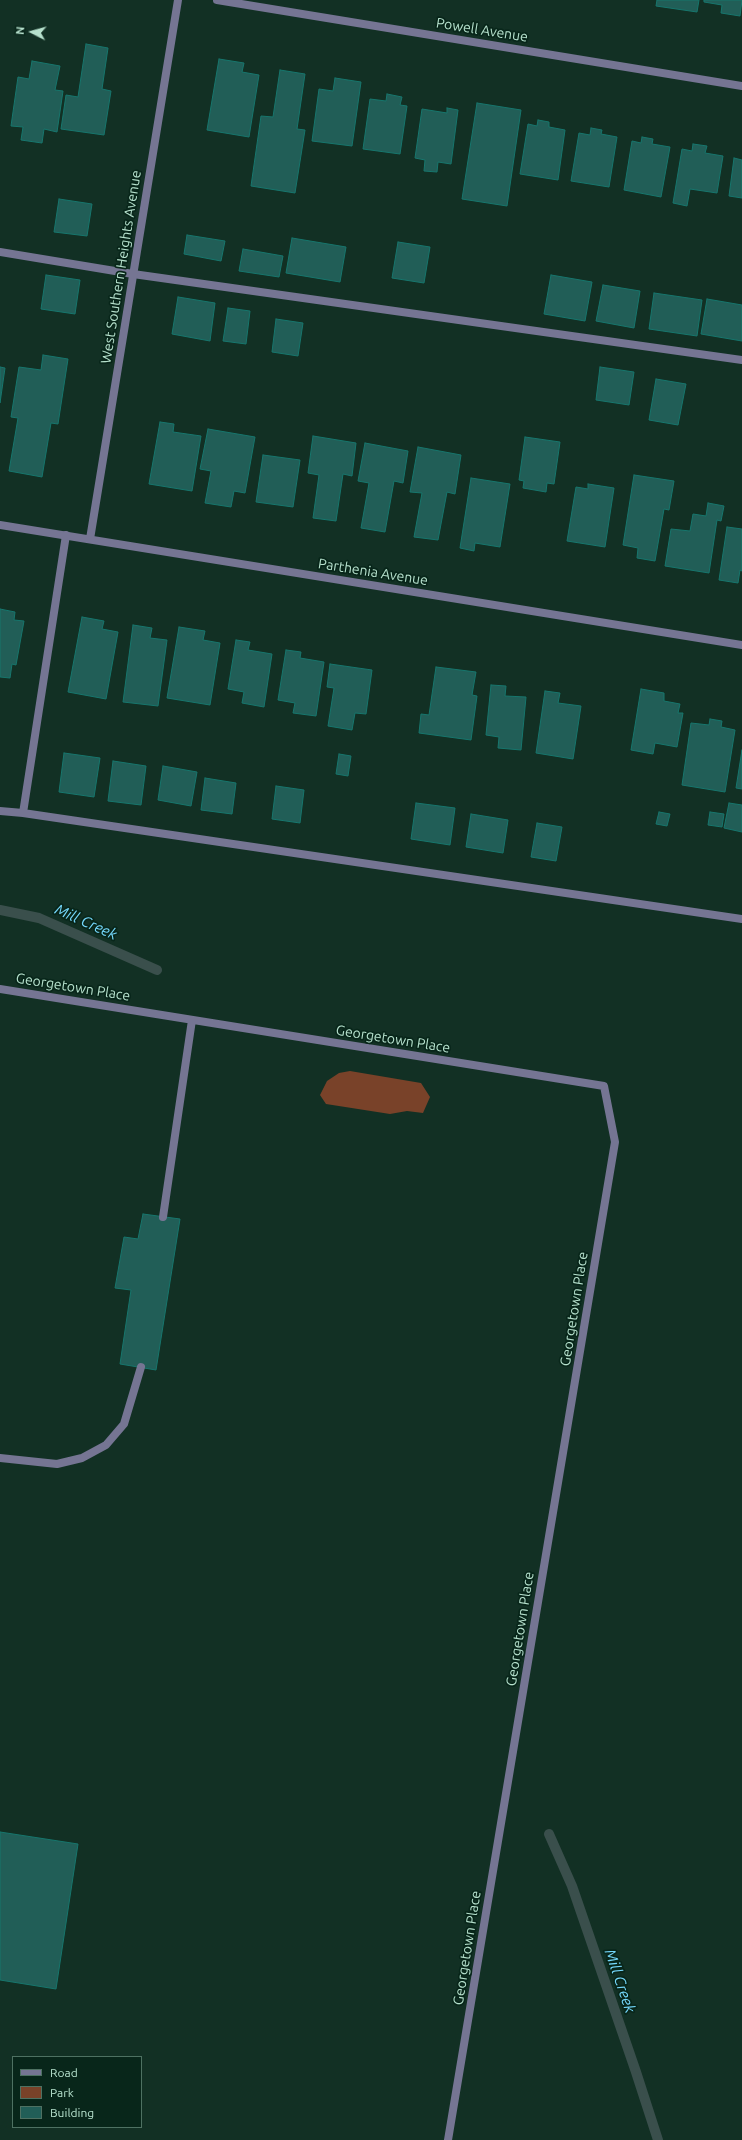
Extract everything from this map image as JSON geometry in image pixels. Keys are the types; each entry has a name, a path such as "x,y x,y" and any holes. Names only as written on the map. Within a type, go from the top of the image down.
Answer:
{"street":[{"name":"West Southern Heights Avenue","path":"90,539 178,0"},
{"name":"Powell Avenue","path":"217,0 742,86"},
{"path":"0,252 133,274 742,360"},
{"name":"Parthenia Avenue","path":"0,525 742,645"},
{"path":"23,814 66,535"},
{"path":"0,811 742,919"},
{"name":"Georgetown Place","path":"0,989 604,1086 614,1142 448,2140"},
{"path":"163,1217 192,1020"},
{"path":"0,1458 57,1464 82,1458 106,1445 124,1424 141,1367"}],"green space":[{"path":"350,1071 421,1083 430,1097 423,1113 407,1111 390,1114 326,1104 320,1095 327,1081 339,1073"}],"building":[{"path":"657,0 699,0 697,12 656,6"},
{"path":"704,0 742,0 740,16 721,13 722,5 704,2"},
{"path":"86,44 108,48 102,89 111,91 104,135 61,129 66,95 78,97"},
{"path":"219,59 244,63 242,72 259,75 249,137 207,130"},
{"path":"32,61 60,66 55,90 63,91 57,132 44,129 42,143 21,140 23,127 11,126 18,77 29,79"},
{"path":"280,70 305,74 297,129 305,130 295,193 251,186 261,116 273,117"},
{"path":"335,78 361,82 352,146 312,141 319,89 333,91"},
{"path":"387,94 402,97 400,105 407,106 400,154 363,149 370,99 386,101"},
{"path":"477,103 521,110 507,206 462,199"},
{"path":"447,108 458,110 451,164 438,162 437,172 424,171 425,160 415,158 422,109 447,113"},
{"path":"538,120 549,122 549,127 565,130 558,180 520,174 528,124 537,126"},
{"path":"591,128 602,130 601,134 617,137 609,187 571,181 579,133 590,135"},
{"path":"642,137 653,139 652,144 670,147 661,197 624,190 632,141 641,143"},
{"path":"693,144 707,146 705,153 723,156 717,193 690,189 687,206 673,203 682,149 692,151"},
{"path":"734,158 742,160 742,198 729,196"},
{"path":"59,199 92,204 87,236 54,232"},
{"path":"187,235 225,241 221,261 184,254"},
{"path":"292,238 346,247 340,282 286,273"},
{"path":"398,242 430,247 424,283 392,278"},
{"path":"243,249 283,256 279,277 239,271"},
{"path":"46,275 80,280 75,314 41,309"},
{"path":"551,275 592,282 585,321 544,314"},
{"path":"603,285 640,291 634,328 596,321"},
{"path":"654,293 702,300 697,336 649,329"},
{"path":"178,297 215,303 210,341 172,334"},
{"path":"707,299 742,305 742,341 701,334"},
{"path":"228,308 250,311 246,344 223,341"},
{"path":"276,319 303,323 298,356 272,352"},
{"path":"43,355 68,359 58,424 51,423 42,477 9,471 18,418 11,417 19,367 41,370"},
{"path":"0,367 5,368 0,403"},
{"path":"600,367 634,372 629,405 596,400"},
{"path":"656,379 686,384 678,425 649,420"},
{"path":"160,422 174,424 173,432 201,436 192,491 149,484"},
{"path":"208,429 255,437 245,493 234,491 231,507 205,503 211,471 200,469"},
{"path":"313,436 356,443 352,476 343,474 336,521 313,518 319,475 308,473"},
{"path":"525,437 560,442 554,484 547,483 546,492 523,488 524,481 519,480"},
{"path":"365,443 408,451 403,483 394,481 385,532 361,528 369,483 358,481"},
{"path":"418,447 461,455 455,494 447,492 438,540 414,537 422,493 410,492"},
{"path":"263,455 300,460 293,507 256,502"},
{"path":"634,475 674,481 669,510 664,509 655,561 637,558 638,548 623,545"},
{"path":"471,478 510,484 500,547 475,543 474,551 460,548"},
{"path":"588,484 614,488 605,547 567,541 576,487 588,489"},
{"path":"708,503 724,506 721,521 717,520 709,573 665,566 671,529 690,531 693,514 706,516"},
{"path":"727,527 742,529 742,571 740,570 738,583 719,580"},
{"path":"0,609 15,612 14,620 24,621 16,665 12,664 10,678 0,677"},
{"path":"82,617 104,621 102,629 118,632 106,699 68,692"},
{"path":"133,625 152,628 150,638 167,640 158,706 123,702"},
{"path":"179,627 205,631 203,640 220,643 210,705 167,698"},
{"path":"236,640 250,642 248,650 272,654 264,707 242,703 244,692 228,689"},
{"path":"286,650 301,652 300,658 324,662 316,716 293,713 295,703 278,700"},
{"path":"330,664 372,670 366,714 355,713 352,730 328,726 334,688 327,687"},
{"path":"436,667 476,672 472,695 477,696 471,740 419,733 421,714 429,715"},
{"path":"491,685 506,686 505,696 526,697 521,750 498,748 499,737 486,735"},
{"path":"641,689 664,693 664,701 680,704 678,713 683,713 677,747 655,743 653,754 631,750"},
{"path":"545,691 560,693 558,703 581,706 573,759 536,753"},
{"path":"710,719 722,721 721,727 735,730 725,792 682,785 691,723 709,725"},
{"path":"742,750 742,789 736,788"},
{"path":"64,753 100,758 94,797 59,792"},
{"path":"339,754 351,756 348,776 336,774"},
{"path":"113,761 146,766 141,805 108,801"},
{"path":"163,766 197,772 191,806 158,800"},
{"path":"205,778 236,783 232,814 201,810"},
{"path":"276,786 304,790 300,823 272,819"},
{"path":"416,803 455,808 450,845 411,839"},
{"path":"729,803 742,805 742,832 724,828"},
{"path":"659,812 670,814 667,826 656,824"},
{"path":"710,812 724,814 722,827 708,825"},
{"path":"471,814 508,820 503,853 466,847"},
{"path":"537,823 562,827 556,861 531,857"},
{"path":"143,1214 180,1219 156,1370 120,1364 131,1290 115,1288 124,1237 138,1239"},
{"path":"0,1832 78,1844 56,1989 0,1980"}],"waterway":[{"name":"Mill Creek","path":"0,910 39,918 157,970"},
{"name":"Mill Creek","path":"549,1834 572,1886 658,2140"}]}
